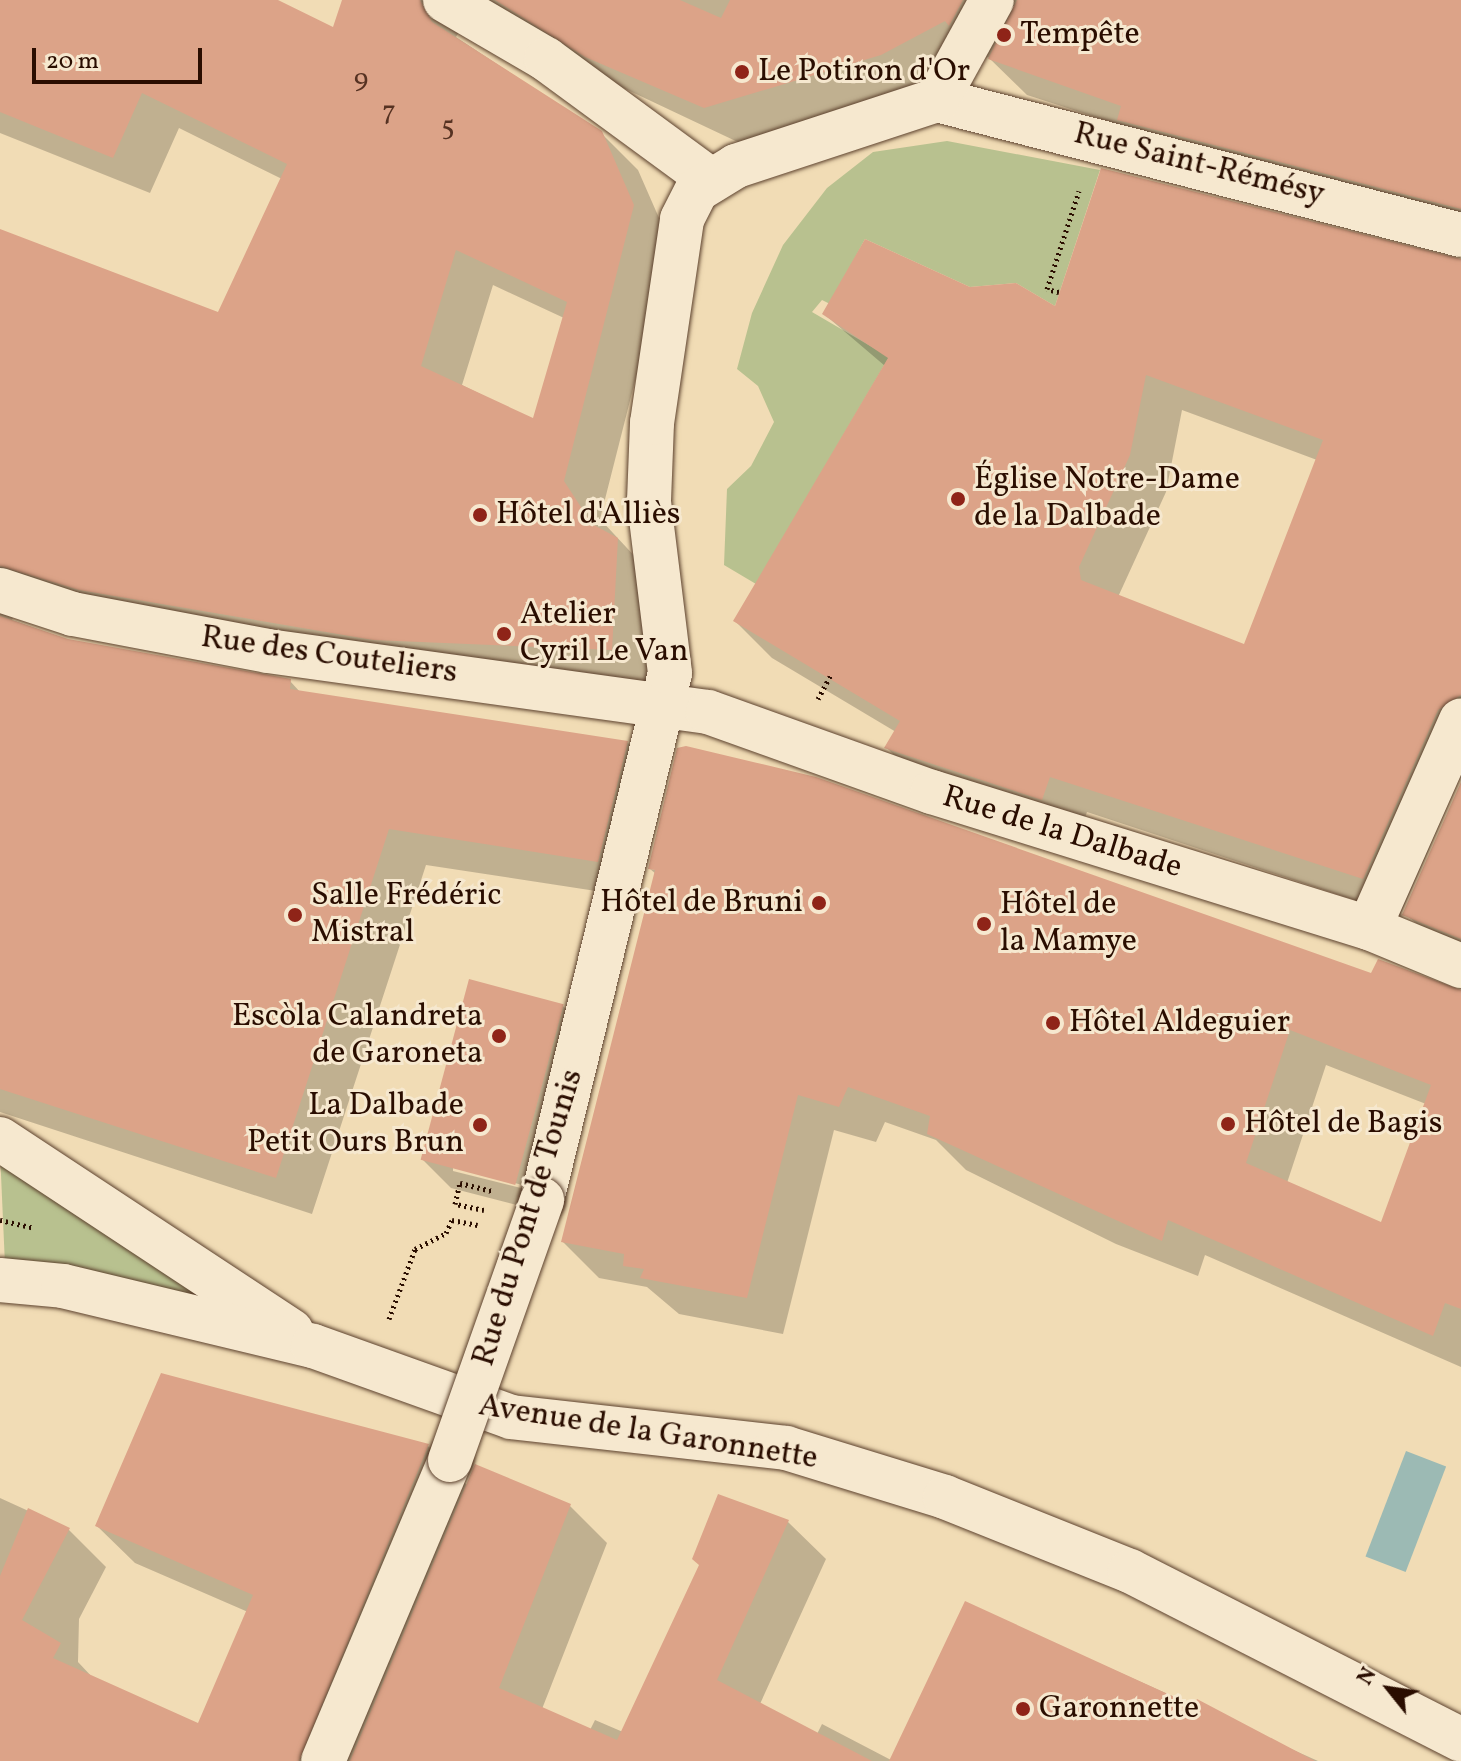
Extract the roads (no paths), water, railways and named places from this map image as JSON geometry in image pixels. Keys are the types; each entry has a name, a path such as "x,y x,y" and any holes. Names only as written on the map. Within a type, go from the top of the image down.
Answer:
{"street":[{"path":"445,0 546,59 711,180 937,100 992,0"},
{"name":"Rue Saint-Rémésy","path":"937,100 1096,138 1461,235"},
{"name":"Rue du Pont de Tounis","path":"323,1761 450,1460 663,703 670,673 649,501 652,423 676,242 697,190 711,180"},
{"name":"Rue des Couteliers","path":"0,590 73,614 268,651 663,703"},
{"name":"Rue de la Dalbade","path":"663,703 1369,928 1461,966"},
{"path":"1369,928 1461,720"},
{"name":"Avenue de la Garonnette","path":"0,1139 313,1346"},
{"name":"Avenue de la Garonnette","path":"0,1280 63,1286 313,1346 511,1417 786,1448 945,1497 1130,1571 1461,1740"}],"water":[{"path":"1406,1451 1446,1466 1406,1572 1366,1556"}],"place":[{"name":"Tempête","path":"1004,35"},
{"name":"Le Potiron d'Or","path":"742,72"},
{"name":"Église Notre-Dame de la Dalbade","path":"958,499"},
{"name":"Hôtel d'Alliès","path":"480,515"},
{"name":"Atelier Cyril Le Van","path":"504,634"},
{"name":"Hôtel de Bruni","path":"819,903"},
{"name":"Salle Frédéric Mistral","path":"295,915"},
{"name":"Hôtel de la Mamye","path":"984,924"},
{"name":"Hôtel Aldeguier","path":"1053,1023"},
{"name":"Escòla Calandreta de Garoneta","path":"499,1036"},
{"name":"Hôtel de Bagis","path":"1228,1124"},
{"name":"La Dalbade Petit Ours Brun","path":"480,1125"},
{"name":"Garonnette","path":"1023,1709"}]}
